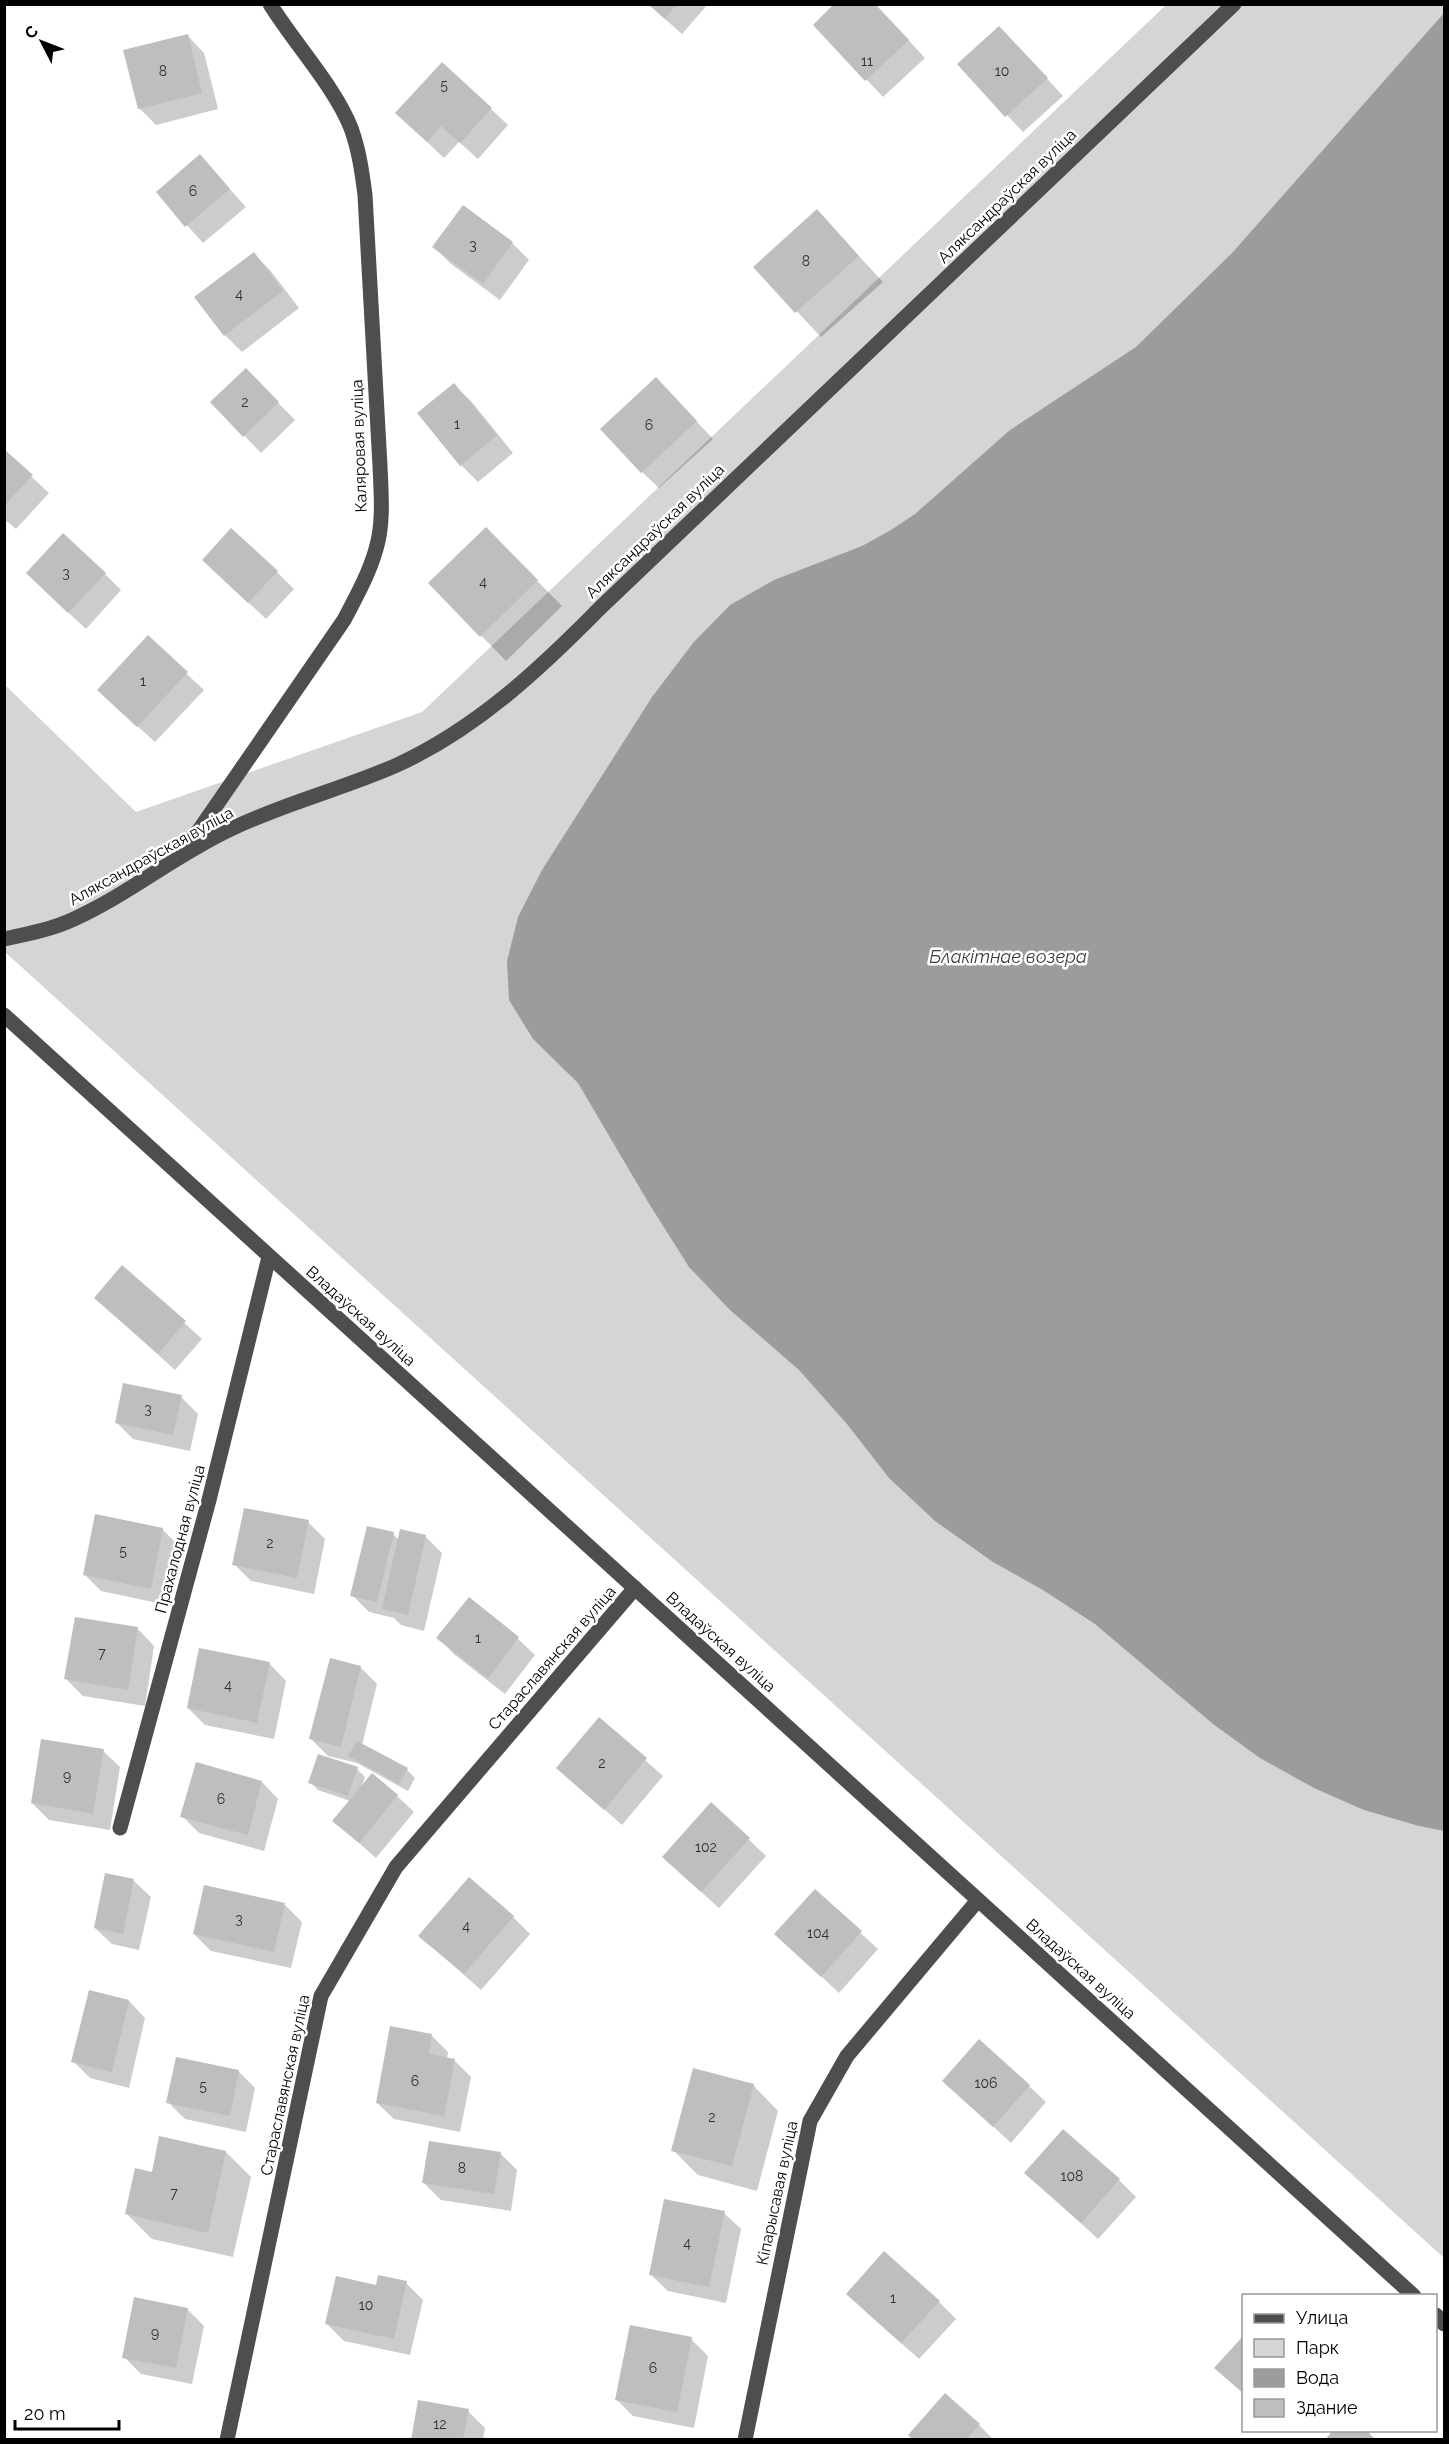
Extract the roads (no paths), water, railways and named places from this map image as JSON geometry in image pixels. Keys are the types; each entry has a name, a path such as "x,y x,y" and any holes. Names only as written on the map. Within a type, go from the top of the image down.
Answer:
{"street":[{"name":"Каляровая вуліца","path":"182,855 344,620 363,584 377,547 381,507 366,207 361,162 350,127 334,97 288,34 270,4"},
{"name":"Аляксандраўская вуліца","path":"4,939 73,920 232,828 398,765 453,734 506,697 555,653 1230,5"},
{"name":"Владаўская вуліца","path":"4,1015 1413,2294"},
{"name":"Прахалодная вуліца","path":"120,1828 209,1500 269,1257"},
{"name":"Стараславянская вуліца","path":"227,2439 321,1996 396,1867 635,1588"},
{"name":"Кіпарысавая вуліца","path":"745,2439 810,2121 847,2056 978,1900"}],"water":[{"name":"Блакітнае возера","path":"1444,13 1444,1831 1364,1810 1314,1788 1260,1758 1213,1724 1095,1624 1043,1590 993,1562 935,1521 889,1478 847,1424 799,1370 730,1310 689,1267 578,1083 533,1039 509,1000 507,961 518,917 542,870 652,697 693,643 730,605 774,580 862,546 891,530 915,514 1010,430 1136,347 1233,252"}]}
